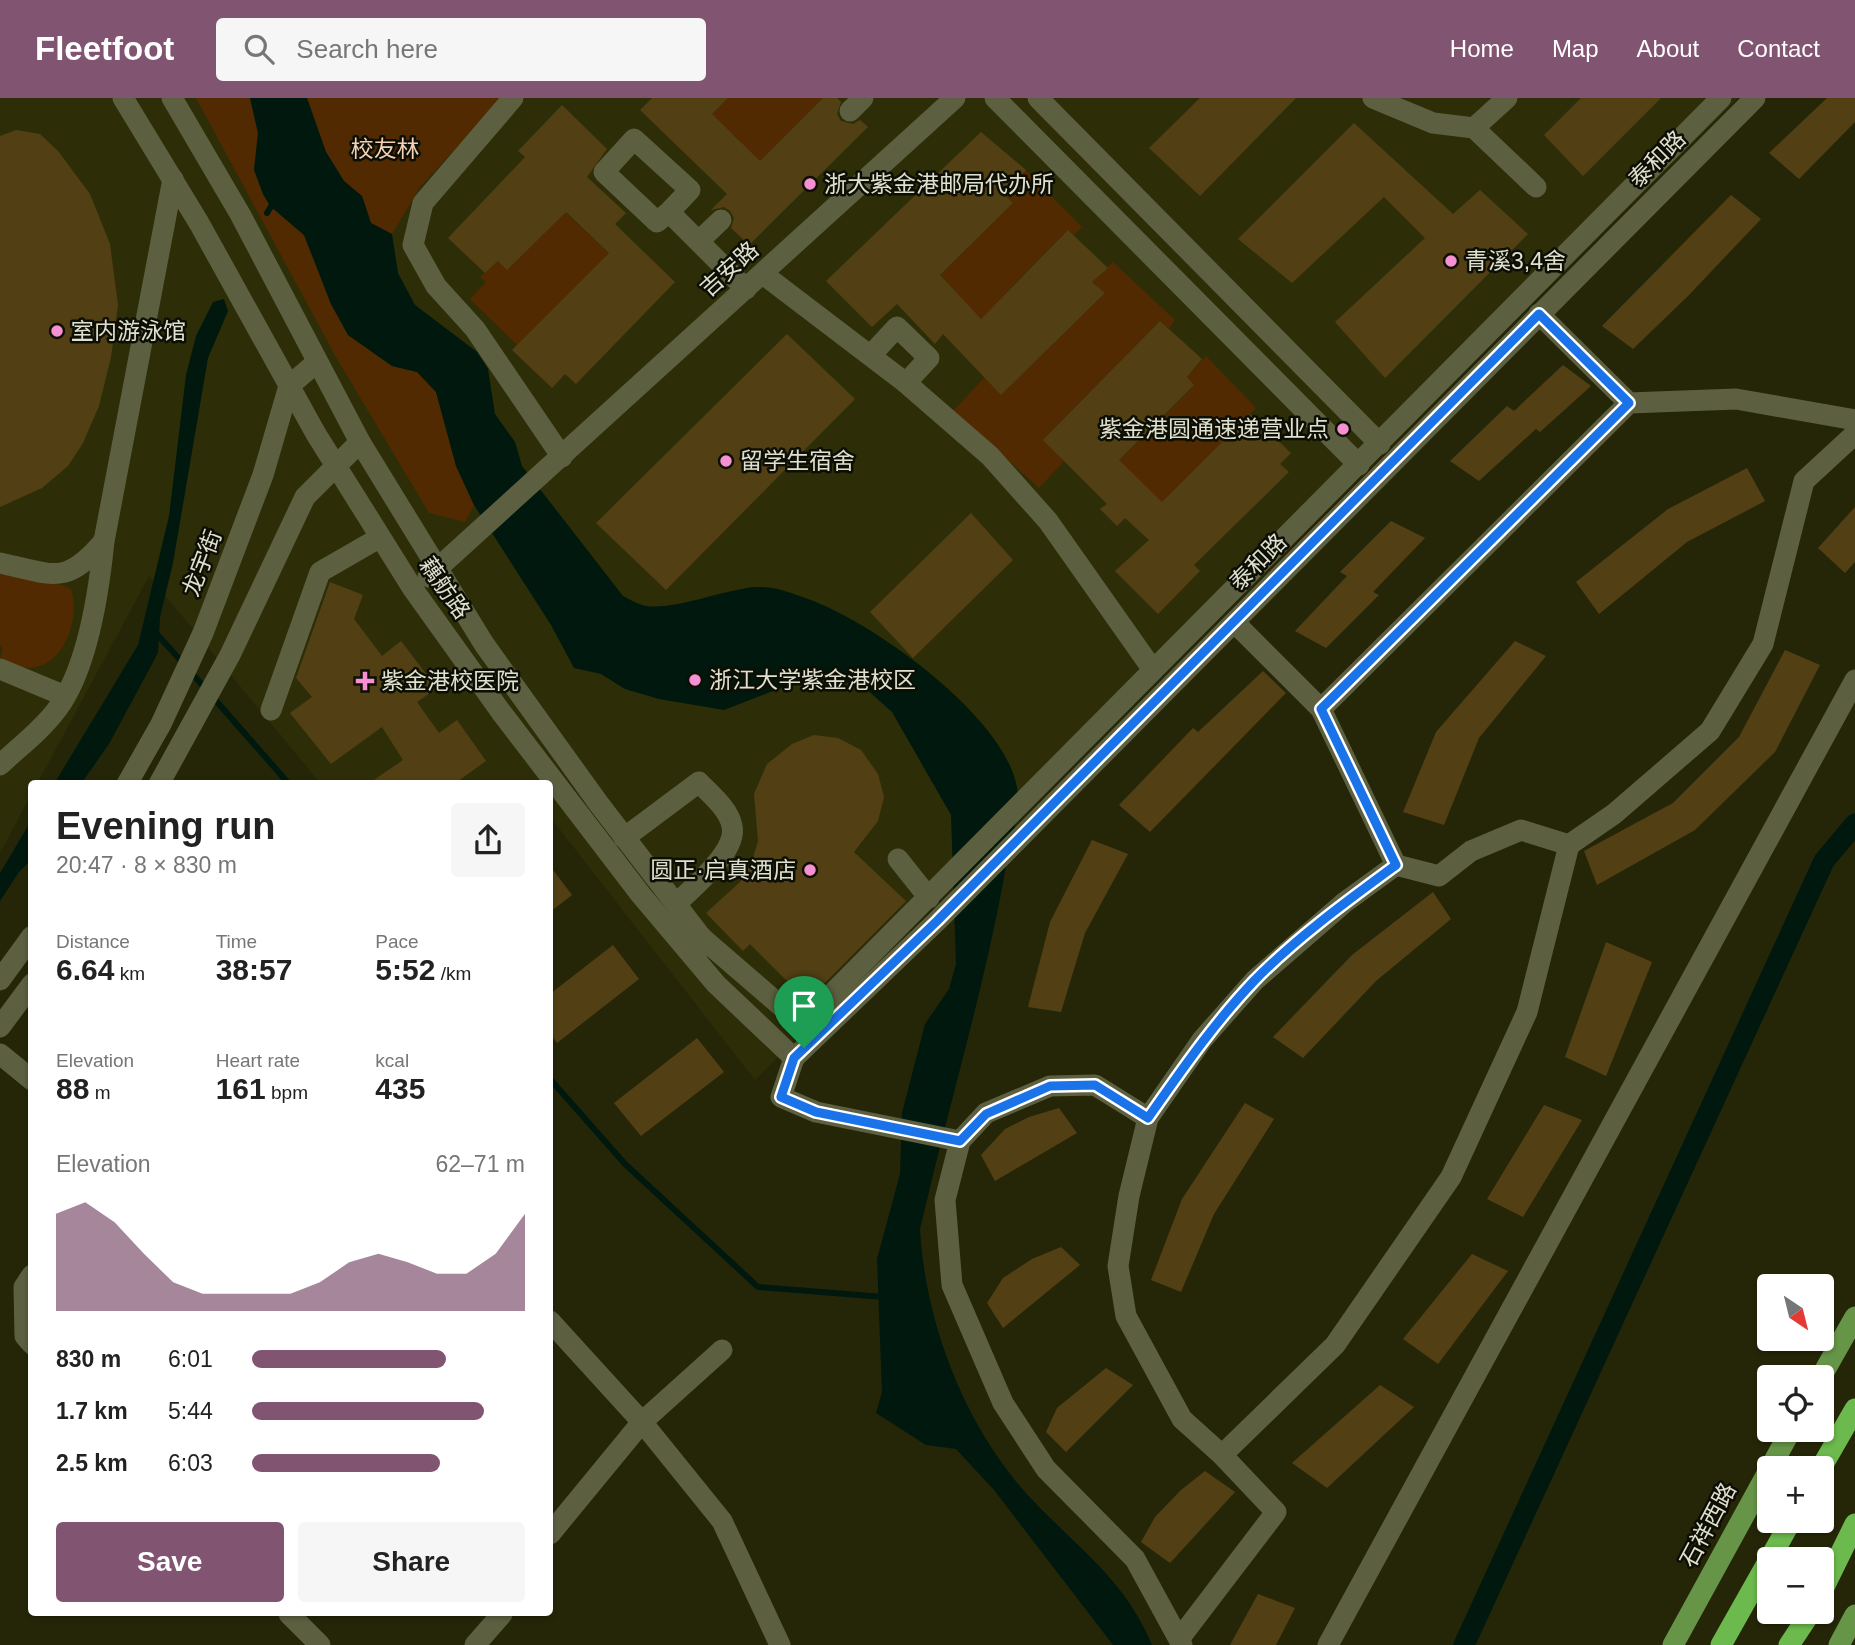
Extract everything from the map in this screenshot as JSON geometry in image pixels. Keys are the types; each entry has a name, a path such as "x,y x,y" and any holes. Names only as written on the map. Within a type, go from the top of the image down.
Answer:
{"highway":[{"path":"1828,1456 1855,1409"},
{"path":"1834,1567 1855,1524"},
{"path":"1718,1645 1784,1533"},
{"path":"1789,1645 1804,1624"}],"main road":[{"path":"1828,1365 1855,1317"},
{"name":"石祥西路","path":"1673,1645 1784,1442"},
{"path":"1839,1645 1855,1615"},
{"path":"1797,1645 1807,1624"}],"street":[{"name":"藕舫路","path":"123,98 173,179 336,466 413,589 501,712 641,895 722,991 799,1053"},
{"name":"藕舫路","path":"172,98 240,214 360,442 499,667 624,838 738,985 799,1053"},
{"path":"513,98 423,202 413,245 436,286 475,330 562,457"},
{"name":"吉安路","path":"413,589 477,535 955,98"},
{"path":"995,98 1359,465"},
{"path":"1038,98 1380,444"},
{"path":"1373,98 1433,123 1474,128 1536,187"},
{"path":"1474,128 1507,98"},
{"name":"泰和路","path":"701,937 789,1013 812,1014 1721,98"},
{"name":"泰和路","path":"799,1053 937,921 1755,98"},
{"path":"0,765 48,718 73,682 89,627 173,179"},
{"path":"669,212 746,289"},
{"path":"699,241 721,220"},
{"path":"763,274 906,383 990,456 1048,522 1153,670"},
{"path":"1539,314 1629,403"},
{"path":"871,355 897,327 929,358 906,383"},
{"path":"289,386 317,362"},
{"name":"龙宇街","path":"129,780 161,724 202,633 263,475 289,386"},
{"path":"1321,709 1629,403 1736,399 1855,420"},
{"path":"1222,1455 1335,1345 1451,1177 1527,1012 1569,845 1614,814 1710,731 1763,643 1804,481 1855,434"},
{"path":"161,780 230,654 305,497 360,442"},
{"path":"271,710 320,572 379,538"},
{"path":"0,563 63,575 84,565 104,541"},
{"path":"1235,623 1321,709 1396,865 1439,876 1471,851 1521,830 1569,845"},
{"path":"0,669 65,696"},
{"path":"1328,1645 1855,680"},
{"path":"624,838 699,782 720,804 732,826 730,846 676,904"},
{"path":"898,859 934,893"},
{"path":"1148,1118 1095,1085 1050,1086 986,1114 952,1140 945,1200 952,1285 1003,1403 1046,1469 1135,1559 1181,1642 1276,1512 1222,1455 1182,1419 1126,1315 1118,1266 1129,1196 1148,1118 1202,1040 1255,980 1345,902 1396,865"},
{"path":"0,980 28,942"},
{"path":"0,1027 28,989"},
{"path":"799,1053 781,1097 816,1112 952,1140"},
{"path":"0,1054 28,1077"},
{"path":"28,1280 23,1287 24,1336 28,1340"},
{"path":"553,1324 642,1422 722,1521 780,1645"},
{"path":"553,1530 642,1422 722,1350"},
{"path":"291,1616 320,1645"},
{"path":"475,1645 500,1616"}],"shaded area":[{"name":"浙江大学紫金港校区","path":"0,98 1738,98 755,1080 553,821 553,780 318,780 149,576 39,780 28,780 28,801 0,853"},
{"path":"250,98 307,98 326,152 344,181 362,196 371,223 392,234 398,273 415,305 477,352 488,369 495,414 515,442 522,466 623,596 653,607 745,588 763,587 808,599 868,629 936,678 992,736 1010,766 1018,795 1015,824 985,967 920,1229 923,1262 937,1329 948,1361 961,1393 994,1452 1032,1500 1090,1556 1125,1596 1152,1645 1113,1645 994,1490 956,1449 926,1445 876,1413 882,1392 877,1259 900,1174 902,1113 925,1024 949,989 956,964 951,815 892,712 864,687 832,679 786,686 724,710 659,699 625,689 601,674 574,668 551,625 474,505 456,466 436,392 417,372 392,366 348,335 331,304 304,235 270,206 263,194 254,170 258,133"},
{"path":"224,299 228,311 208,358 173,563 160,617 158,653 109,744 84,780 56,780 138,645 169,516 186,375 196,336 213,302"},
{"path":"28,826 28,863 0,901 0,873"}],"green space":[{"path":"196,98 250,98 258,133 254,170 263,194 270,206 304,235 331,304 348,335 392,366 417,372 436,392 456,466 474,505 465,522 429,513 336,357"},
{"name":"校友林","path":"307,98 502,98 420,187 392,234 371,223 362,196 344,181 326,152"},
{"path":"728,98 823,98 750,171 745,150 737,137 703,124"},
{"path":"1026,170 1082,227 1074,235 1068,230 974,326 969,309 961,298 933,282 1013,203 1004,194"},
{"path":"565,212 609,253 517,345 470,299 486,282 480,277"},
{"path":"1113,262 1175,320 1169,329 1160,321 1044,440 1064,461 1039,488 953,411 984,378 1002,394 1105,293 1092,282"},
{"path":"1206,356 1256,408 1155,509 1113,466 1194,385 1187,377"},
{"path":"0,574 71,589 74,605 67,638 59,652 47,662 34,667 18,666 0,657 3,649 0,646"}],"building":[{"path":"652,98 728,98 712,114 760,161 823,98 837,98 841,102 837,114 841,121 853,124 860,120 868,127 749,245 731,228 734,218 730,211 724,207 711,210 727,194 640,110"},
{"path":"1200,98 1296,98 1200,196 1149,148"},
{"path":"1581,98 1661,98 1583,176 1544,135"},
{"path":"1827,98 1855,98 1855,122 1799,179 1769,153"},
{"path":"562,105 607,149 587,177 626,213 615,224 675,282 576,384 565,374 552,388 512,350 609,253 566,212 507,270 498,261 485,273 448,238 525,157 518,151"},
{"name":"青溪3,4舍","path":"1354,123 1453,214 1480,190 1528,234 1385,378 1335,322 1425,238 1384,197 1292,283 1238,239"},
{"name":"室内游泳馆","path":"16,130 40,134 58,151 90,194 110,244 118,305 111,357 99,406 83,443 68,466 42,488 0,507 0,136"},
{"path":"981,132 1026,170 1004,194 1013,203 940,275 981,319 1068,230 1108,268 1092,282 1105,293 1001,395 943,334 935,344 897,304 872,327 826,281"},
{"path":"1731,195 1761,219 1688,296 1633,349 1602,326"},
{"path":"1160,321 1202,359 1187,377 1194,385 1119,460 1162,502 1250,414 1291,453 1280,464 1289,472 1194,565 1200,571 1158,614 1115,571 1149,540 1125,518 1117,526 1100,509 1107,504 1043,440"},
{"name":"留学生宿舍","path":"787,334 855,399 666,590 596,523"},
{"path":"1563,365 1591,386 1540,432 1536,429 1479,481 1450,461 1507,406 1514,411"},
{"path":"1747,468 1765,501 1687,542 1599,614 1576,582 1668,509"},
{"path":"1855,507 1855,562 1845,573 1818,548"},
{"path":"971,513 1013,560 913,658 870,612"},
{"path":"1391,521 1425,538 1373,592 1379,595 1326,648 1295,631 1347,576 1340,572"},
{"name":"紫金港校医院","path":"330,582 363,595 354,619 382,656 401,641 437,688 417,702 439,733 457,720 486,761 460,780 374,780 403,760 382,727 331,764 290,713 312,697 296,678"},
{"path":"1515,641 1546,656 1479,738 1444,825 1403,812 1436,732"},
{"path":"1785,650 1820,665 1775,752 1695,830 1597,885 1584,851 1673,803 1739,737"},
{"path":"1263,671 1286,693 1150,832 1119,805 1193,728 1198,732"},
{"name":"圆正·启真酒店","path":"814,735 838,738 861,750 878,774 884,797 878,821 854,852 906,901 807,1001 750,944 743,951 706,913 740,882 753,858 758,841 754,794 767,764 792,744"},
{"path":"1092,840 1128,854 1085,933 1061,1012 1028,1007 1050,922"},
{"path":"553,870 572,895 553,910"},
{"path":"1433,892 1451,919 1376,981 1303,1058 1273,1037 1352,955"},
{"path":"1606,942 1652,962 1606,1076 1565,1057"},
{"path":"613,945 639,979 557,1043 553,1038 553,992"},
{"path":"697,1038 724,1072 641,1136 614,1103"},
{"path":"1245,1103 1274,1119 1214,1214 1181,1292 1151,1280 1182,1199"},
{"path":"1544,1105 1582,1120 1523,1217 1487,1199"},
{"path":"1059,1108 1077,1133 995,1181 981,1155 1005,1129 1029,1117"},
{"path":"1061,1247 1080,1265 1003,1328 987,1303 1003,1278 1032,1259"},
{"path":"1472,1254 1508,1271 1438,1364 1403,1339"},
{"path":"1106,1368 1133,1385 1066,1452 1046,1432 1057,1408"},
{"path":"1380,1385 1414,1407 1327,1488 1292,1463"},
{"path":"1205,1471 1235,1492 1170,1563 1141,1542 1155,1517 1181,1490"},
{"path":"1258,1594 1295,1608 1276,1645 1230,1645"}],"waterway":[{"path":"267,213 275,200"},
{"path":"155,632 183,663"},
{"path":"190,671 285,780"},
{"path":"1464,1645 1824,861 1855,824"},
{"path":"553,1082 625,1164 758,1287 884,1297"}],"place":[{"name":"浙大紫金港邮局代办所","path":"810,184"},
{"name":"青溪3,4舍","path":"1451,261"},
{"name":"室内游泳馆","path":"57,331"},
{"name":"紫金港圆通速递营业点","path":"1343,429"},
{"name":"留学生宿舍","path":"726,461"},
{"name":"浙江大学紫金港校区","path":"695,680"},
{"name":"紫金港校医院","path":"365,681"},
{"name":"圆正·启真酒店","path":"810,870"}],"route":[{"path":"1539,314 1629,403 1321,709 1396,865 1345,902 1255,980 1202,1040 1148,1118 1095,1085 1050,1086 986,1114 960,1141 816,1112 781,1097 794,1058 804,1048 937,921 1539,314"}]}
